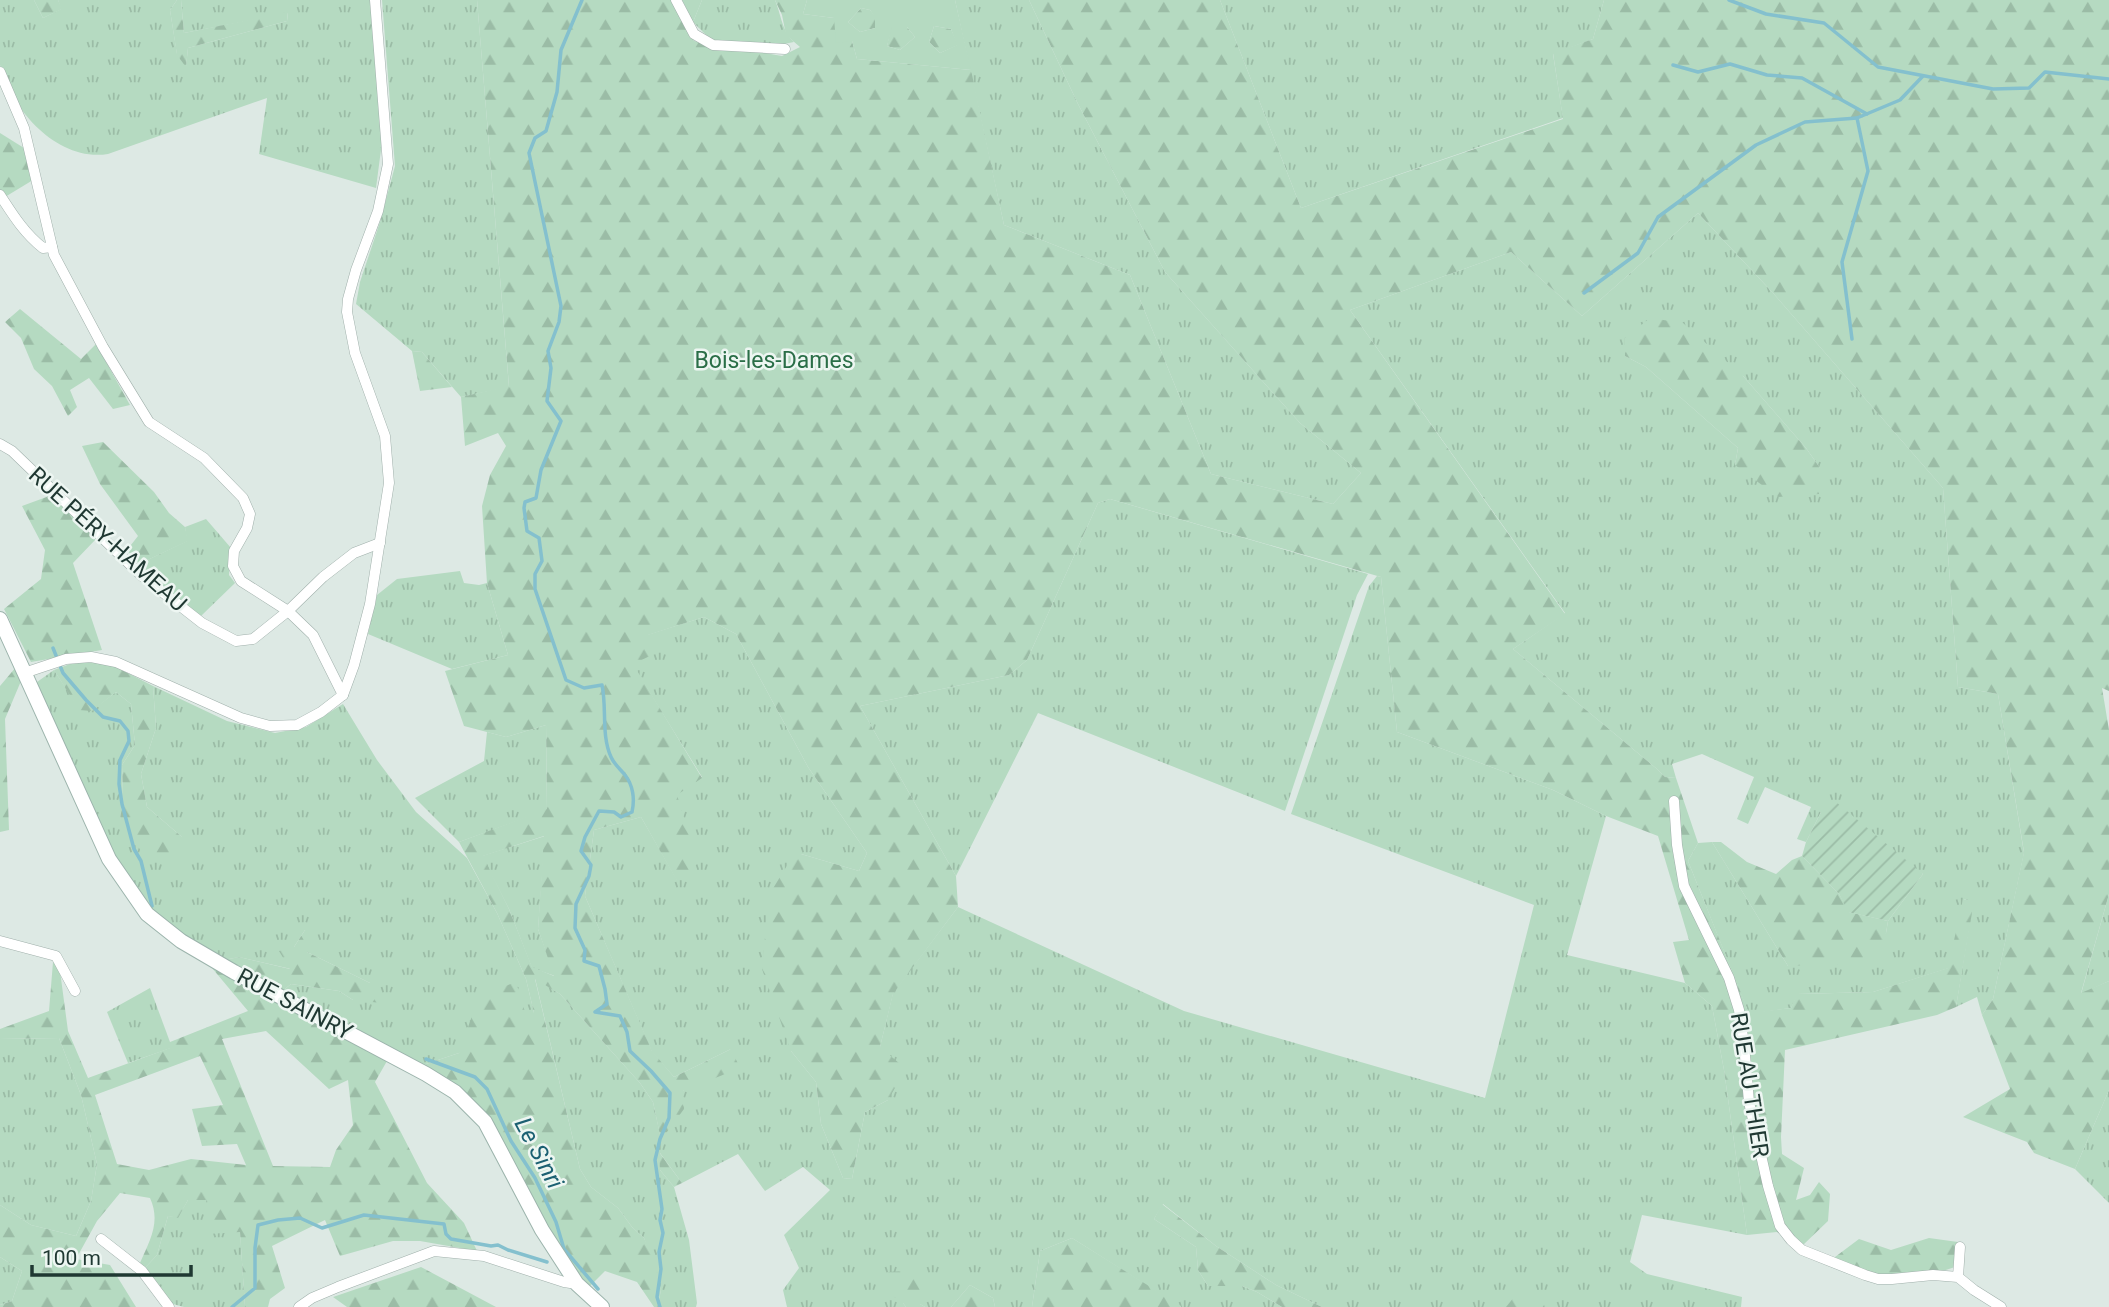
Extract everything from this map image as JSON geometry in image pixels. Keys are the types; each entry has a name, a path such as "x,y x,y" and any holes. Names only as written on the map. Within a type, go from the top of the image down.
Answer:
{"street":[{"path":"24,673 66,659 91,657 116,662 241,718 270,726 297,725 321,712 343,695 370,604 389,483 388,452 380,420 355,353 347,312 356,270 377,211 387,164 375,0"},
{"path":"676,0 694,34 713,45 785,49"},
{"path":"0,72 24,128 52,247 103,347 149,422 204,458 243,498 250,514 247,528 234,551 233,566 242,581 288,611 313,635 343,695"},
{"path":"0,195 19,225 32,239 43,248 52,247"},
{"name":"RUE PÉRY-HAMEAU","path":"0,444 12,451 142,576 202,623 236,642 253,639 354,553 380,543"},
{"name":"RUE SAINRY","path":"0,619 109,859 147,914 181,941 224,966 455,1092 485,1122 542,1230 577,1284 602,1307"},
{"name":"RUE AU THIER","path":"1674,801 1678,853 1684,886 1728,978 1739,1010 1749,1101 1780,1226 1802,1250 1878,1279 1958,1276"},
{"path":"0,941 56,956 75,991"},
{"path":"101,1239 142,1271 169,1307"},
{"path":"1960,1247 1958,1276 2001,1307"},
{"path":"299,1307 312,1297 434,1251 484,1255 577,1284"}],"green space":[{"path":"0,0 34,0 43,18 61,9 58,0 177,0 170,10 177,54 186,66 188,48 287,21 288,13 184,33 181,0 370,0 382,142 376,188 259,154 267,98 108,154 72,150 40,130 26,115 6,82 0,65"},
{"path":"34,0 58,0 62,9 43,18"},
{"path":"177,0 181,0 184,33 288,12 287,21 188,48 186,67 177,55 170,10"},
{"path":"382,0 477,0 509,387 461,397 422,352 412,351 356,304 360,282 395,166"},
{"name":"Bois-les-Dames","path":"477,0 675,0 694,41 782,56 800,47 786,35 782,15 775,0 807,0 803,14 834,18 852,41 857,59 971,70 1004,225 1130,275 1211,474 1333,504 1361,473 1300,423 1165,272 1078,104 1029,0 1220,0 1301,208 1563,119 1553,53 1593,39 1604,0 2109,0 2109,691 2102,688 2109,730 2109,894 2081,993 2109,981 2109,1090 2075,1169 2034,1153 2027,1142 1963,1117 2010,1089 1982,1015 1993,999 2024,852 1998,694 1958,687 1943,488 1773,293 1698,213 1582,316 1511,252 1350,310 1565,614 1513,649 1665,777 1676,778 1698,843 1688,861 1749,1013 1791,1008 1797,994 1873,992 1948,968 1963,899 1974,901 1956,1007 1937,1015 1785,1050 1782,1154 1804,1168 1796,1200 1810,1195 1819,1182 1830,1194 1828,1221 1803,1245 1777,1232 1747,1235 1724,1070 1712,1006 1685,983 1673,942 1689,940 1658,836 1606,816 1553,790 1397,732 1381,577 1110,499 1098,503 1027,660 1009,675 860,706 956,876 958,907 893,994 880,1047 906,1069 888,1100 865,1112 852,1179 843,1178 821,1124 816,1082 791,1051 762,969 769,895 788,864 801,854 859,871 867,853 808,767 736,634 704,617 648,635 652,655 633,664 702,778 677,795 698,863 677,881 641,817 594,830 585,896 652,1051 674,1077 731,1049 740,1068 683,1091 684,1109 661,1140 653,1102 640,1083 560,994 535,979 580,1169 591,1187 618,1208 644,1238 655,1263 661,1289 658,1307 654,1307 637,1282 605,1271 584,1292 485,1122 420,1066 459,1053 479,996 516,982 525,1012 534,1013 526,979 497,913 459,842 547,809 546,725 506,737 464,726 445,671 508,655 487,583 482,506 490,475 506,446 498,433 465,446 461,397 509,386","holes":["544,836 538,929 554,976 532,967 509,909 483,856"]},
{"path":"682,0 702,0 693,22"},
{"path":"702,0 775,0 784,28 794,42 768,47 712,41 693,22"},
{"path":"807,0 955,0 971,70 857,59 852,41 836,43 834,18 803,14","holes":["861,8 870,10 875,17 875,28 860,32 848,22","934,26 951,29 957,45 940,53 929,42","892,27 907,27 915,37 900,50 887,46"]},
{"path":"955,0 1029,0 1078,104 1165,272 1300,423 1361,473 1333,504 1211,474 1130,275 1004,225"},
{"path":"1220,0 1604,0 1593,39 1553,54 1563,118 1301,208"},
{"path":"861,8 870,10 876,17 875,28 860,32 848,22"},
{"path":"934,26 951,29 958,45 940,53 929,42"},
{"path":"891,27 907,27 915,37 900,50 887,46"},
{"path":"0,133 24,148 33,180 5,197 0,190"},
{"path":"1698,213 1773,293 1943,488 1958,687 1998,694 2024,853 1993,999 1982,1015 1977,997 1956,1007 1973,902 1964,899 1949,968 1873,992 1798,994 1791,1008 1749,1014 1688,861 1698,843 1712,842 1788,966 1886,933 1888,921 1923,874 1821,812 1806,842 1797,839 1811,807 1765,787 1748,824 1737,819 1754,777 1702,754 1672,764 1676,778 1665,777 1513,649 1565,613 1350,310 1511,252 1582,316","holes":["1625,356 1743,376 1806,448 1820,468 1735,465 1738,448 1646,367"]},
{"path":"20,309 81,359 96,344 130,405 113,409 89,378 70,390 77,407 68,416 52,386 34,369 21,338 5,322"},
{"path":"1650,318 1683,323 1743,376 1806,448 1820,468 1819,494 1778,497 1735,465 1738,448 1646,367 1625,356 1625,338"},
{"path":"412,351 422,352 452,387 420,391"},
{"path":"103,442 185,527 188,541 139,564 127,550 138,536 100,484 82,446"},
{"path":"52,495 96,539 73,563 102,650 31,662 4,609 41,579 45,550 22,506"},
{"path":"1110,499 1368,574 1357,595 1285,811 1038,713 956,876 860,706 1009,675 1027,660 1098,503"},
{"path":"206,519 231,548 229,575 235,583 201,616 147,574 139,564 187,541 185,527"},
{"path":"460,571 464,583 487,583 508,655 452,669 368,634 377,595 397,579"},
{"path":"1377,576 1381,577 1397,732 1553,790 1606,816 1567,955 1685,983 1712,1006 1724,1070 1747,1235 1642,1215 1630,1262 1647,1274 1742,1297 1741,1307 1322,1307 1276,1285 1216,1246 1163,1204 1154,1219 1196,1247 1198,1270 1208,1286 1242,1286 1282,1307 1181,1307 1072,1238 1040,1251 1032,1307 995,1307 993,1298 970,1285 951,1307 925,1307 903,1303 906,1307 787,1307 783,1290 799,1268 784,1235 830,1190 803,1167 765,1191 738,1154 682,1183 660,1153 660,1170 674,1187 689,1240 697,1303 696,1307 658,1307 661,1289 644,1238 618,1208 591,1187 580,1169 535,978 560,994 640,1083 653,1102 661,1139 683,1091 731,1049 674,1077 652,1052 585,896 594,830 641,817 677,880 676,795 702,777 632,664 647,635 704,617 736,634 808,767 867,853 859,871 801,854 791,1051 816,1082 821,1124 843,1178 852,1179 865,1112 888,1100 880,1047 893,993 958,907 1184,1011 1485,1098 1534,905 1291,814 1369,586"},
{"path":"78,661 108,663 153,686 156,728 141,774 147,807 182,837 186,849 171,865 143,854 120,819 123,795 122,765 135,745 131,704 116,692 92,711 79,710 54,670"},
{"path":"16,667 21,681 5,719 9,830 0,832 0,686"},
{"path":"54,670 80,710 92,710 116,692 131,704 135,745 122,765 123,796 120,819 182,837 147,807 141,774 156,728 153,686 227,721 275,733 306,727 343,704 377,760 416,812 467,858 497,913 526,979 534,1013 525,1013 459,1053 420,1066 280,993 291,984 339,991 353,1000 370,983 307,952 305,930 294,947 291,969 239,957 219,961 148,908 115,859 37,682"},
{"path":"546,725 547,810 459,842 415,798 484,761 487,732 506,737"},
{"path":"1836,802 1923,874 1888,921 1848,912 1839,894 1802,856 1821,812"},
{"path":"545,836 538,929 555,976 532,968 509,909 482,856"},
{"path":"1712,842 1721,842 1747,862 1776,874 1792,860 1802,856 1839,894 1849,912 1888,921 1886,933 1870,963 1788,966"},
{"path":"2109,894 2109,981 2081,994"},
{"path":"305,930 314,944 307,952 370,983 391,1004 353,1000 339,991 291,984 280,993 219,961 239,957 290,969 279,951 294,947"},
{"path":"53,962 60,971 68,1031 88,1078 170,1048 170,1042 248,1011 207,962 243,980 387,1061 375,1082 427,1183 464,1223 477,1251 420,1241 393,1241 340,1256 325,1220 272,1246 285,1288 270,1299 268,1307 245,1307 240,1232 208,1234 206,1200 188,1200 178,1218 168,1216 157,1255 144,1269 140,1263 153,1231 153,1207 150,1198 120,1193 97,1221 76,1259 110,1265 136,1307 0,1307 12,1301 22,1271 0,1257 0,1205 31,1225 76,1236 91,1201 97,1164 81,1095 59,1038 0,1039 0,1029 49,1011","holes":["266,1031 329,1089 348,1080 353,1125 336,1150 330,1167 273,1166 222,1039","200,1056 223,1105 192,1109 202,1146 237,1144 246,1165 191,1159 149,1170 117,1164 95,1095"]},
{"path":"150,988 171,1048 128,1063 107,1012"},
{"path":"59,1038 81,1095 97,1164 91,1201 76,1236 31,1225 0,1205 0,1039"},
{"path":"2109,1090 2109,1203 2075,1169"},
{"path":"659,1152 682,1183 674,1187 660,1170"},
{"path":"188,1200 207,1200 240,1231 245,1307 184,1307 173,1304 144,1269 157,1255 168,1216 178,1217"},
{"path":"1162,1204 1216,1246 1276,1285 1322,1307 1282,1307 1242,1286 1208,1286 1198,1270 1196,1247 1154,1219"},
{"path":"1072,1238 1181,1307 1032,1307 1040,1251"},
{"path":"1929,1238 1958,1242 1955,1247 1955,1267 1909,1282 1874,1278 1831,1260 1859,1239 1891,1250"},
{"path":"0,1257 22,1271 12,1301 0,1305"},
{"path":"421,1267 496,1307 347,1307 333,1297"},
{"path":"906,1271 921,1284 920,1304 925,1307 906,1307 887,1292 888,1272"},
{"path":"970,1285 993,1298 995,1307 951,1307"},
{"path":"1519,1291 1545,1306 1506,1307"}],"waterway":[{"path":"582,0 561,50 557,92 546,131 535,138 529,153 561,306 559,322 548,351 551,368 547,401 561,421 541,470 536,498 525,502 524,508 527,531 539,538 542,561 535,574 535,589 566,680 584,688 602,685 608,749 614,762 628,779 633,792 632,812 621,817 614,812 599,811 585,837 581,851 591,865 576,904 575,928 585,950 584,961 599,966 605,989 607,1004 595,1012 620,1016 627,1032 630,1051 670,1093 669,1118 655,1160 663,1233 659,1252 661,1269 657,1297 660,1307"},
{"path":"1729,0 1766,14 1824,23 1878,67 1993,89 2029,88 2045,72 2109,79"},
{"path":"1673,65 1698,72 1730,64 1767,75 1802,78 1867,114"},
{"path":"1852,339 1842,262 1868,171 1857,118 1900,100 1923,76"},
{"path":"1584,293 1638,253 1658,217 1756,145 1805,122 1857,118"},
{"path":"53,648 63,673 86,700 103,717 120,721 128,731 129,741 120,760 119,784 134,849 141,861 152,906"},
{"name":"Le Sinri","path":"426,1059 475,1077 487,1089 511,1141 535,1178 556,1222 564,1249 598,1289"},
{"path":"232,1307 255,1288 258,1225 278,1220 300,1218 322,1228 364,1215 444,1224 446,1234 451,1239 498,1245 547,1262"}]}
